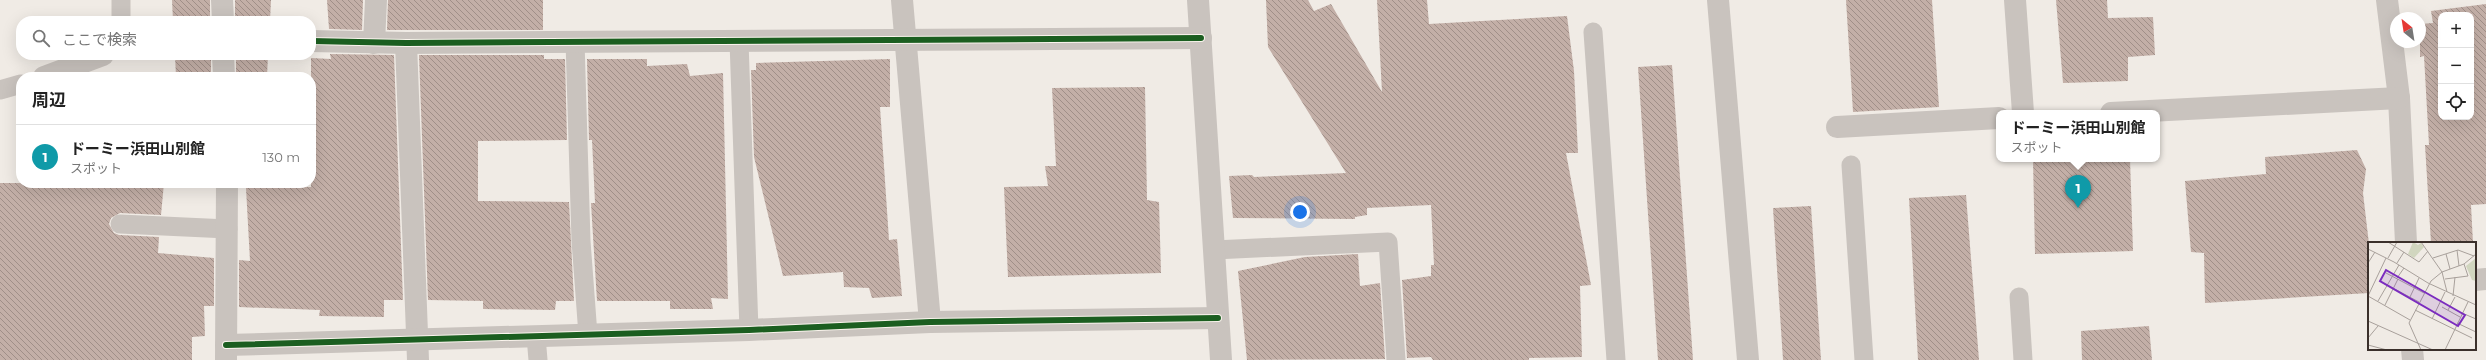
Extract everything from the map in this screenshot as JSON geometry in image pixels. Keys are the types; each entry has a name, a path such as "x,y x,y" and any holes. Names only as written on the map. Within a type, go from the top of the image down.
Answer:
{"street":[{"path":"222,0 223,16"},
{"path":"374,42 376,0"},
{"path":"902,0 904,40 930,322"},
{"path":"1198,0 1221,360"},
{"path":"1718,0 1748,360"},
{"path":"2015,0 2023,110"},
{"path":"2387,0 2399,98 2406,242"},
{"path":"316,41 739,41 1201,38"},
{"path":"406,42 417,350"},
{"path":"57,72 90,60"},
{"path":"223,60 224,72"},
{"path":"2160,110 2399,98"},
{"path":"1837,127 1996,118"},
{"path":"227,188 226,352 417,350 536,336 749,330 930,322 1218,318"},
{"path":"2476,280 2486,279"},
{"path":"2412,350 2413,360"}],"lane":[{"path":"121,0 121,16"},
{"path":"1593,32 1616,360"},
{"path":"575,41 581,241 588,335"},
{"path":"739,41 749,330"},
{"path":"0,90 16,85"},
{"path":"1852,165 1864,360"},
{"path":"120,224 228,229"},
{"path":"1214,250 1388,242 1396,360"},
{"path":"2019,297 2023,360"},
{"path":"536,336 538,360"}],"building":[{"path":"172,0 210,0 210,16 173,16"},
{"path":"235,0 271,0 270,16 235,16"},
{"path":"327,0 363,0 362,30 329,29"},
{"path":"388,0 543,0 543,30 387,30"},
{"path":"1266,0 1308,0 1314,11 1331,4 1382,92 1377,0 1427,0 1429,24 1567,16 1574,71 1578,153 1566,153 1591,285 1580,286 1582,357 1529,358 1529,360 1433,360 1431,357 1407,358 1402,280 1431,276 1431,265 1434,265 1431,205 1367,208 1367,215 1355,217 1355,219 1233,218 1229,176 1252,175 1254,177 1346,173 1268,47"},
{"path":"1846,0 1932,0 1939,107 1853,112"},
{"path":"2056,0 2107,0 2108,18 2153,17 2155,55 2128,57 2128,81 2063,83"},
{"path":"2486,4 2486,204 2471,205 2473,242 2431,242 2425,145 2429,145 2424,56 2420,57 2420,48 2426,48 2426,24 2433,23 2431,11"},
{"path":"330,54 394,55 403,300 384,300 384,317 319,316 320,310 239,307 239,260 250,261 246,188 316,188 316,72 311,72 311,60 316,60 316,58 331,59"},
{"path":"419,55 544,55 544,59 565,59 567,140 478,141 478,201 569,202 574,301 556,301 555,310 483,309 483,301 428,300"},
{"path":"587,59 647,59 647,66 687,64 690,76 723,73 728,299 711,298 713,309 670,309 670,301 597,301 591,203 595,203 592,140 589,140"},
{"path":"890,59 890,107 880,107 889,240 897,239 902,296 872,298 869,288 844,287 843,272 783,276 754,157 751,70 756,70 756,63"},
{"path":"175,60 211,60 211,72 176,72"},
{"path":"236,60 268,60 267,72 236,72"},
{"path":"1672,65 1693,360 1658,360 1638,67"},
{"path":"1145,87 1147,200 1159,202 1161,273 1008,277 1004,187 1048,186 1045,166 1056,166 1052,88"},
{"path":"2357,150 2366,169 2363,193 2369,242 2368,293 2205,303 2204,253 2191,252 2185,181 2266,174 2265,157"},
{"path":"2033,162 2130,162 2133,251 2035,254"},
{"path":"0,183 16,183 16,188 164,188 161,215 120,213 111,218 109,224 114,233 119,235 159,237 158,253 214,258 214,306 204,306 205,336 192,337 192,360 0,360"},
{"path":"1966,195 1979,360 1918,360 1909,198"},
{"path":"1811,206 1821,360 1783,360 1773,208"},
{"path":"1358,254 1360,286 1380,283 1385,359 1247,360 1238,271 1305,257"},
{"path":"2149,326 2152,360 2082,360 2081,331"}],"cycle path":[{"path":"316,41 406,43 1201,38"},
{"path":"226,345 749,330 930,322 1218,318"}],"place":[{"name":"ドーミー浜田山別館","path":"2078,208"}]}
